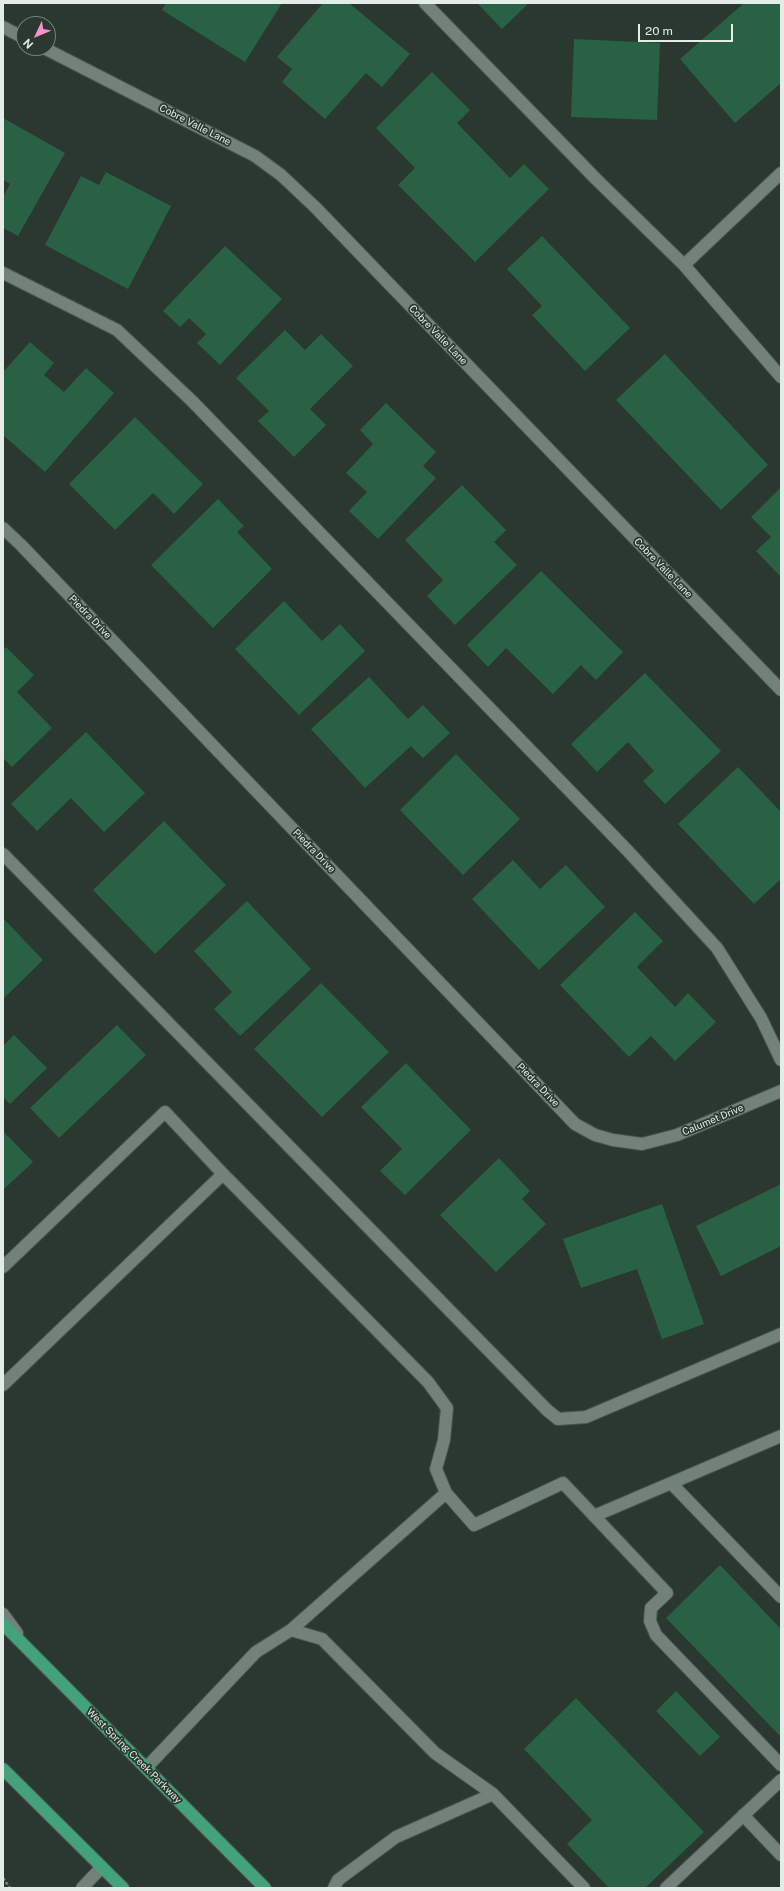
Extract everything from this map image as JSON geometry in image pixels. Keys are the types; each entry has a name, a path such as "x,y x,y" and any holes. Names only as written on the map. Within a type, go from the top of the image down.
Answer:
{"main road":[{"name":"West Spring Creek Parkway","path":"3,1624 264,1888"},
{"path":"3,1769 123,1888"}],"street":[{"path":"426,3 596,179 684,265 781,377"},
{"path":"3,27 16,34"},
{"name":"Cobre Valle Lane","path":"56,54 255,156 280,175 320,213 781,690"},
{"path":"684,265 781,173"},
{"path":"3,273 118,330 192,401 627,850 717,948 761,1018 781,1060"},
{"name":"Piedra Drive","path":"3,528 27,551 575,1124 595,1135 613,1140 642,1144"},
{"path":"3,854 546,1410 558,1419 586,1417 781,1334"},
{"name":"Calumet Drive","path":"642,1144 677,1135 781,1091"},
{"path":"3,1267 165,1112 223,1174 428,1382 447,1408 444,1440 436,1469 446,1492 474,1526 563,1483 667,1593 651,1608 650,1622 656,1635 781,1765"},
{"path":"3,1385 223,1174"},
{"path":"594,1516 781,1436"},
{"path":"671,1483 781,1597"},
{"path":"146,1768 256,1652 291,1630 446,1492"},
{"path":"3,1614 31,1651"},
{"path":"291,1630 322,1639 435,1753 493,1794 584,1888"},
{"path":"666,1888 781,1780"},
{"path":"334,1888 338,1880 396,1837 493,1794"},
{"path":"743,1815 781,1856"},
{"path":"82,1888 102,1867"}],"path":[{"path":"3,1878 10,1888"}],"building":[{"path":"166,3 282,3 245,62 162,10"},
{"path":"323,3 349,3 410,54 382,87 366,73 325,119 282,82 292,69 277,57"},
{"path":"477,3 529,3 502,29"},
{"path":"744,3 781,3 781,83 735,123 680,59"},
{"path":"574,39 660,43 657,120 571,117"},
{"path":"432,72 470,110 457,123 510,178 524,164 549,189 475,262 398,185 415,168 376,128"},
{"path":"3,118 65,153 18,236 3,228 3,197 10,184 3,180"},
{"path":"106,172 171,206 128,289 45,245 81,176 99,185"},
{"path":"542,236 630,328 585,371 532,315 542,306 507,269"},
{"path":"225,246 282,299 220,365 197,343 206,334 189,318 180,327 163,311"},
{"path":"285,330 305,350 321,334 353,366 310,409 326,425 294,457 258,421 269,411 236,378"},
{"path":"30,342 54,363 44,375 64,392 86,368 114,393 45,472 3,435 3,372"},
{"path":"665,354 768,465 721,510 616,400"},
{"path":"386,403 436,452 423,466 436,478 378,539 349,511 367,492 346,473 373,444 360,430"},
{"path":"135,417 203,484 174,514 153,493 115,530 69,484"},
{"path":"462,485 506,530 494,542 517,565 455,625 427,596 443,580 405,540"},
{"path":"781,487 781,577 756,551 771,537 751,517"},
{"path":"218,499 244,526 237,532 272,569 213,628 151,565"},
{"path":"541,571 623,652 596,680 581,665 553,694 506,648 488,667 467,645"},
{"path":"284,601 322,641 340,624 365,651 299,715 235,649"},
{"path":"6,647 34,675 17,692 52,728 12,767 3,758 3,650"},
{"path":"645,673 721,751 665,804 643,781 654,771 628,742 597,772 571,744"},
{"path":"369,677 408,719 423,705 450,733 423,758 411,746 365,788 311,729"},
{"path":"86,732 145,793 104,832 71,798 37,831 11,804"},
{"path":"456,754 520,819 463,875 400,810"},
{"path":"738,767 781,812 781,879 754,904 678,824"},
{"path":"164,821 226,885 155,954 93,890"},
{"path":"513,860 540,889 566,865 605,907 539,970 472,899"},
{"path":"247,901 311,969 240,1036 214,1009 232,992 194,951"},
{"path":"635,912 663,941 637,967 675,1007 688,993 716,1022 675,1061 651,1036 629,1057 560,985"},
{"path":"3,918 43,960 3,999"},
{"path":"321,983 389,1052 322,1117 254,1049"},
{"path":"117,1025 146,1055 59,1138 30,1108"},
{"path":"14,1035 47,1068 10,1104 3,1097 3,1046"},
{"path":"406,1063 471,1130 405,1195 380,1171 402,1149 361,1107"},
{"path":"3,1131 33,1162 3,1190"},
{"path":"499,1158 530,1191 522,1199 546,1224 496,1272 440,1215"},
{"path":"781,1184 781,1246 721,1276 696,1226"},
{"path":"662,1204 704,1324 662,1339 637,1269 581,1288 563,1239"},
{"path":"720,1565 781,1629 781,1733 779,1735 666,1618"},
{"path":"676,1691 720,1737 700,1756 656,1711"},
{"path":"576,1698 704,1832 645,1888 609,1888 567,1844 592,1820 524,1749"}]}
